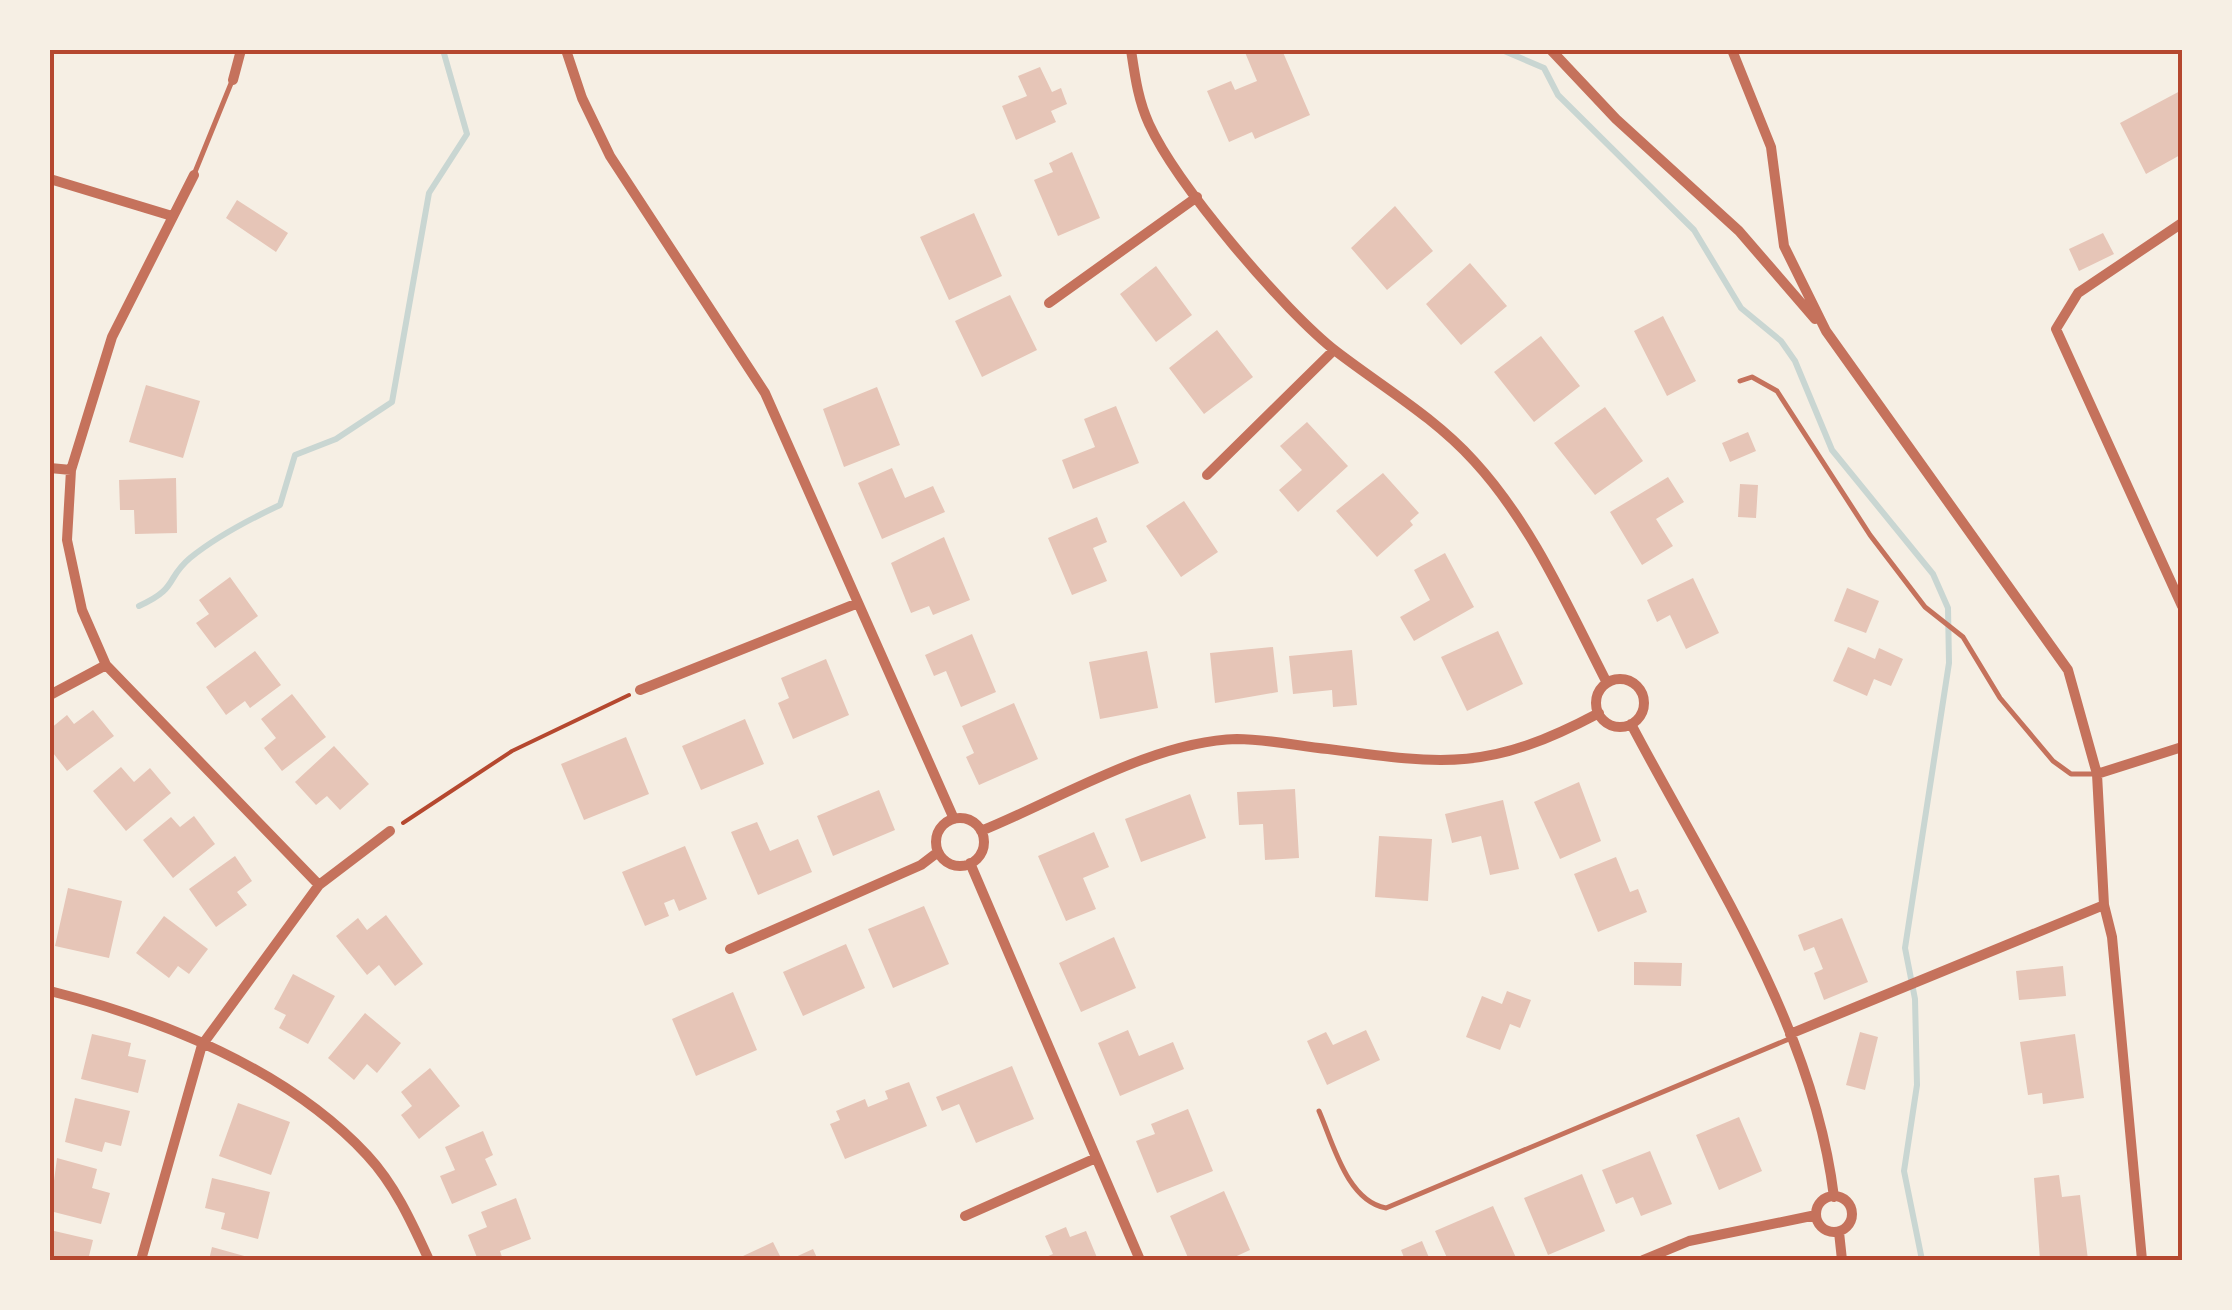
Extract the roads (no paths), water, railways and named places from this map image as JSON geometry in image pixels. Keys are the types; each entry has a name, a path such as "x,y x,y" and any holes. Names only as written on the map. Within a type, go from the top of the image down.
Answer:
{"street":[{"path":"233,80 242,50"},
{"path":"566,50 582,98 610,156 765,393 954,819"},
{"path":"1131,50 1138,96 1150,125 1197,196 1334,350 1444,430 1477,464 1535,546 1607,683"},
{"path":"1551,50 1616,119 1739,232 1826,331 2068,670 2097,774 2104,905 2112,938 2142,1260"},
{"path":"1732,50 1771,147 1784,246 1826,331"},
{"path":"194,175 112,336 72,470 68,540 82,610 106,665 318,885"},
{"path":"50,179 172,216"},
{"path":"1050,303 1197,196"},
{"path":"2182,222 2078,293 2056,329 2182,606"},
{"path":"1207,475 1334,350"},
{"path":"50,468 72,470"},
{"path":"640,690 858,603"},
{"path":"50,696 106,665"},
{"path":"1625,680 1641,692 1644,706 1631,724 1613,726 1599,712 1598,694 1607,683 1625,680"},
{"path":"981,832 1163,754 1235,739 1411,760 1487,759 1520,751 1599,712"},
{"path":"1631,724 1731,910 1791,1036 1825,1136 1834,1197"},
{"path":"2097,774 2182,746"},
{"path":"954,819 970,821 981,832 983,846 970,863 953,865 938,852 938,834 954,819"},
{"path":"141,1260 202,1045 318,885 390,831"},
{"path":"730,949 921,865 938,852"},
{"path":"970,863 1140,1260"},
{"path":"1791,1036 2104,905"},
{"path":"50,992 108,1006 202,1045 329,1118 379,1171 406,1210 429,1260"},
{"path":"964,1216 1096,1158"},
{"path":"1834,1197 1847,1203 1852,1213 1849,1223 1838,1232 1824,1230 1816,1215 1820,1203 1834,1197"},
{"path":"1644,1260 1688,1241 1816,1215"},
{"path":"1838,1232 1842,1260"}],"lane":[{"path":"194,175 233,80"},
{"path":"1740,381 1752,377 1777,390 1870,535 1937,618 1960,636 2000,698 2053,762 2071,774 2097,774"},
{"path":"1319,1111 1351,1182 1374,1206 1386,1208 1791,1036"}],"waterway":[{"path":"139,606 160,594 182,565 200,550 280,505 295,455 336,439 392,402 429,193 467,134 443,50"},
{"path":"1502,50 1544,68 1558,95 1694,230 1741,308 1781,341 1795,361 1832,450 1933,574 1948,608 1949,663 1905,948 1915,999 1917,1085 1904,1171 1922,1260"}]}
